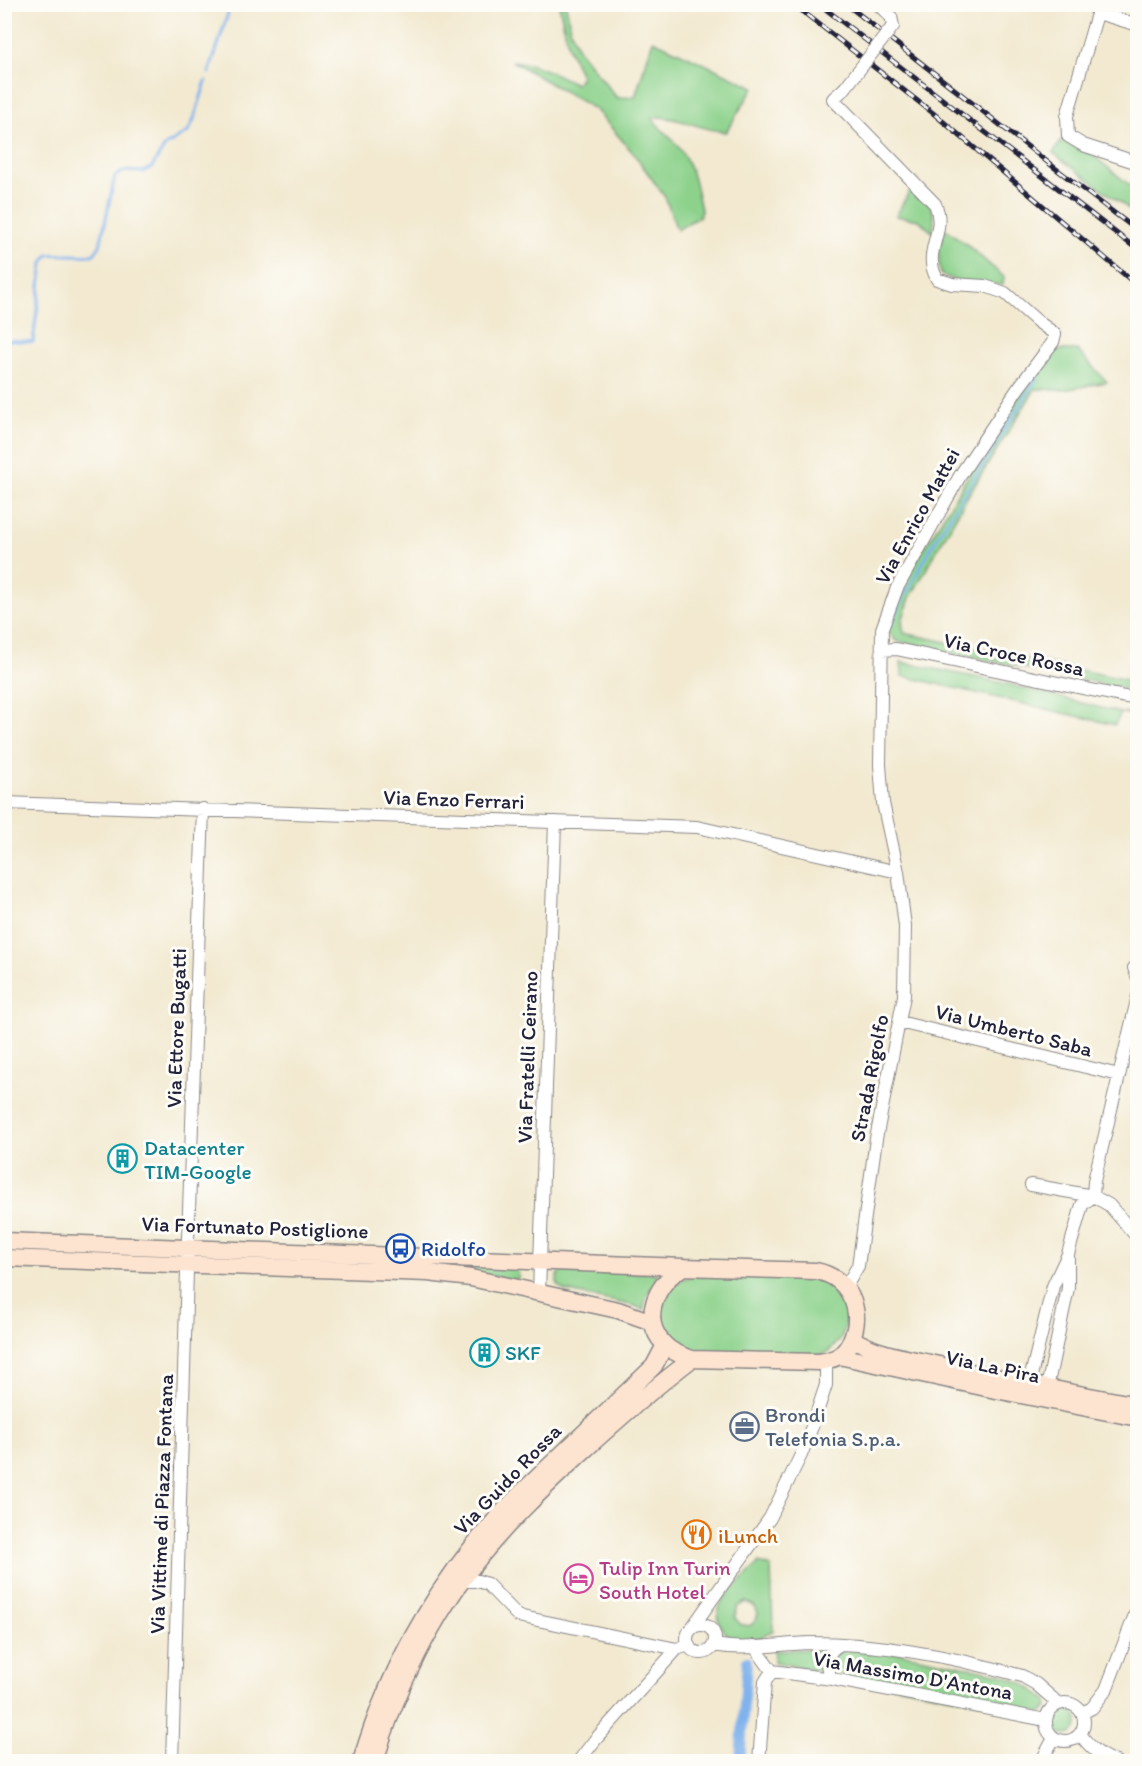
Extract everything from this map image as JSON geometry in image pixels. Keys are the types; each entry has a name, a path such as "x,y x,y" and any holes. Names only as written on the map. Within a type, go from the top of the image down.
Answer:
{"street":[{"name":"Via Enrico Mattei","path":"886,7 892,26 845,88 833,99 935,204 939,214 939,224 932,250 931,269 937,279 952,284 985,286 1005,293 1055,334 1053,342 1017,390 961,474 897,588 882,629 881,784 898,872"},
{"path":"1137,25 1099,9 1067,116 1068,136 1083,145 1137,164"},
{"name":"Via Croce Rossa","path":"882,650 896,650 1137,698"},
{"name":"Via Enzo Ferrari","path":"4,803 696,826 898,872"},
{"name":"Via Ettore Bugatti","path":"187,1256 203,809"},
{"name":"Via Fratelli Ceirano","path":"539,1293 555,822"},
{"name":"Strada Rigolfo","path":"845,1288 858,1266 876,1139 904,996 905,926 898,872"},
{"path":"1029,1384 1053,1286 1068,1254 1082,1205 1093,1196 1094,1180 1137,996"},
{"name":"Via Umberto Saba","path":"899,1022 1119,1075"},
{"path":"1031,1185 1093,1196 1108,1205 1137,1238"},
{"name":"Via Fortunato Postiglione","path":"4,1241 187,1256 400,1264 540,1261 816,1270 834,1276 845,1288"},
{"path":"1047,1388 1068,1288 1068,1254"},
{"name":"Via Fortunato Postiglione","path":"4,1258 187,1256"},
{"name":"Via Vittime di Piazza Fontana","path":"172,1761 187,1256"},
{"name":"Via Fortunato Postiglione","path":"400,1264 428,1273 471,1278 618,1310 652,1322"},
{"path":"684,1267 671,1275 660,1288 652,1308 652,1322 665,1345 692,1359"},
{"path":"578,1761 683,1647 691,1629 770,1518 801,1455 826,1385 832,1358 849,1346 856,1326 855,1306 845,1288"},
{"path":"1045,1321 1061,1324"},
{"name":"Via La Pira","path":"852,1338 863,1346 884,1352 1047,1388 1137,1405"},
{"name":"Via Guido Rossa","path":"361,1761 390,1680 429,1606 469,1550 514,1500 654,1366 665,1345"},
{"name":"Via La Pira","path":"692,1359 806,1363 832,1358 1137,1418"},
{"name":"Via Guido Rossa","path":"375,1761 383,1731 402,1687 440,1614 479,1557 529,1502 625,1412 692,1359"},
{"path":"462,1581 478,1581 487,1584 518,1616 704,1653 714,1645 716,1638 711,1615 718,1591"},
{"path":"1082,1713 1092,1708 1106,1690 1137,1607"},
{"path":"691,1629 702,1624 713,1630"},
{"name":"Via Massimo D'Antona","path":"714,1645 731,1648 810,1643 906,1650 1022,1676 1036,1684 1059,1704"},
{"path":"832,1679 828,1671 827,1659 831,1652 841,1644"},
{"path":"754,1646 772,1671 765,1682 759,1761"},
{"name":"Via Massimo D'Antona","path":"772,1671 832,1679 1046,1720"},
{"path":"1059,1704 1069,1704 1082,1713 1084,1724 1080,1734 1071,1740 1054,1738 1048,1730 1046,1720 1050,1710 1059,1704"},
{"path":"1080,1734 1090,1747 1110,1760 1116,1761"},
{"path":"1041,1761 1054,1738"}],"green space":[{"path":"559,5 566,5 570,28 578,49 617,98 635,97 653,40 754,87 726,132 662,117 652,117 682,152 693,176 701,210 700,216 677,230 665,197 634,154 596,110 512,61 537,67 576,84 581,76 569,49"},
{"path":"1061,141 1090,153 1137,191 1137,215 1053,153"},
{"path":"910,190 931,207 934,217 933,233 919,220 896,216"},
{"path":"946,229 1004,277 1003,285 961,282 941,275 939,251"},
{"path":"1056,350 1077,350 1107,382 1064,390 1035,389 969,494 910,598 902,621 904,633 1137,682 1137,691 896,641 885,628 897,593 965,481 1024,389"},
{"path":"901,662 1003,683 1121,713 1115,725 902,676"},
{"path":"1137,712 1137,715 1121,713"},
{"path":"404,1261 517,1268 519,1277 516,1280"},
{"path":"562,1271 658,1273 646,1298 644,1310 565,1291 557,1282"},
{"path":"702,1275 814,1279 825,1283 841,1296 847,1315 846,1325 834,1346 823,1354 810,1356 690,1352 667,1336 661,1325 660,1314 664,1298 671,1287 688,1277"},
{"path":"759,1563 771,1567 773,1631 756,1641 745,1643 726,1634 719,1621 718,1611 728,1593","holes":["745,1602 758,1612 756,1620 749,1626 740,1624 735,1618 737,1607"]},
{"path":"827,1649 825,1672 774,1662 775,1650"},
{"path":"842,1650 900,1653 1001,1674 1025,1684 1047,1700 1048,1707 1042,1713 1032,1712 840,1675 832,1667 831,1657"},
{"path":"1065,1709 1074,1713 1078,1722 1074,1731 1065,1735 1056,1731 1052,1722 1056,1713"}],"waterway":[{"path":"209,73 231,4"},
{"path":"4,340 33,342 43,263 48,255 86,256 94,254 100,246 115,176 125,171 143,172 152,167 165,146 188,132 206,81"},
{"path":"891,626 934,542 1049,359"},
{"path":"740,1762 747,1661"}],"railway":[{"path":"793,4 933,113 1138,286"},
{"path":"819,4 1138,250"},
{"path":"846,4 1138,231"}],"place":[{"name":"Datacenter TIM-Google","path":"123,1159"},
{"name":"Ridolfo","path":"400,1248"},
{"name":"SKF","path":"484,1352"},
{"name":"Brondi Telefonia S.p.a.","path":"744,1426"},
{"name":"iLunch","path":"697,1535"},
{"name":"Tulip Inn Turin South Hotel","path":"578,1579"}]}
